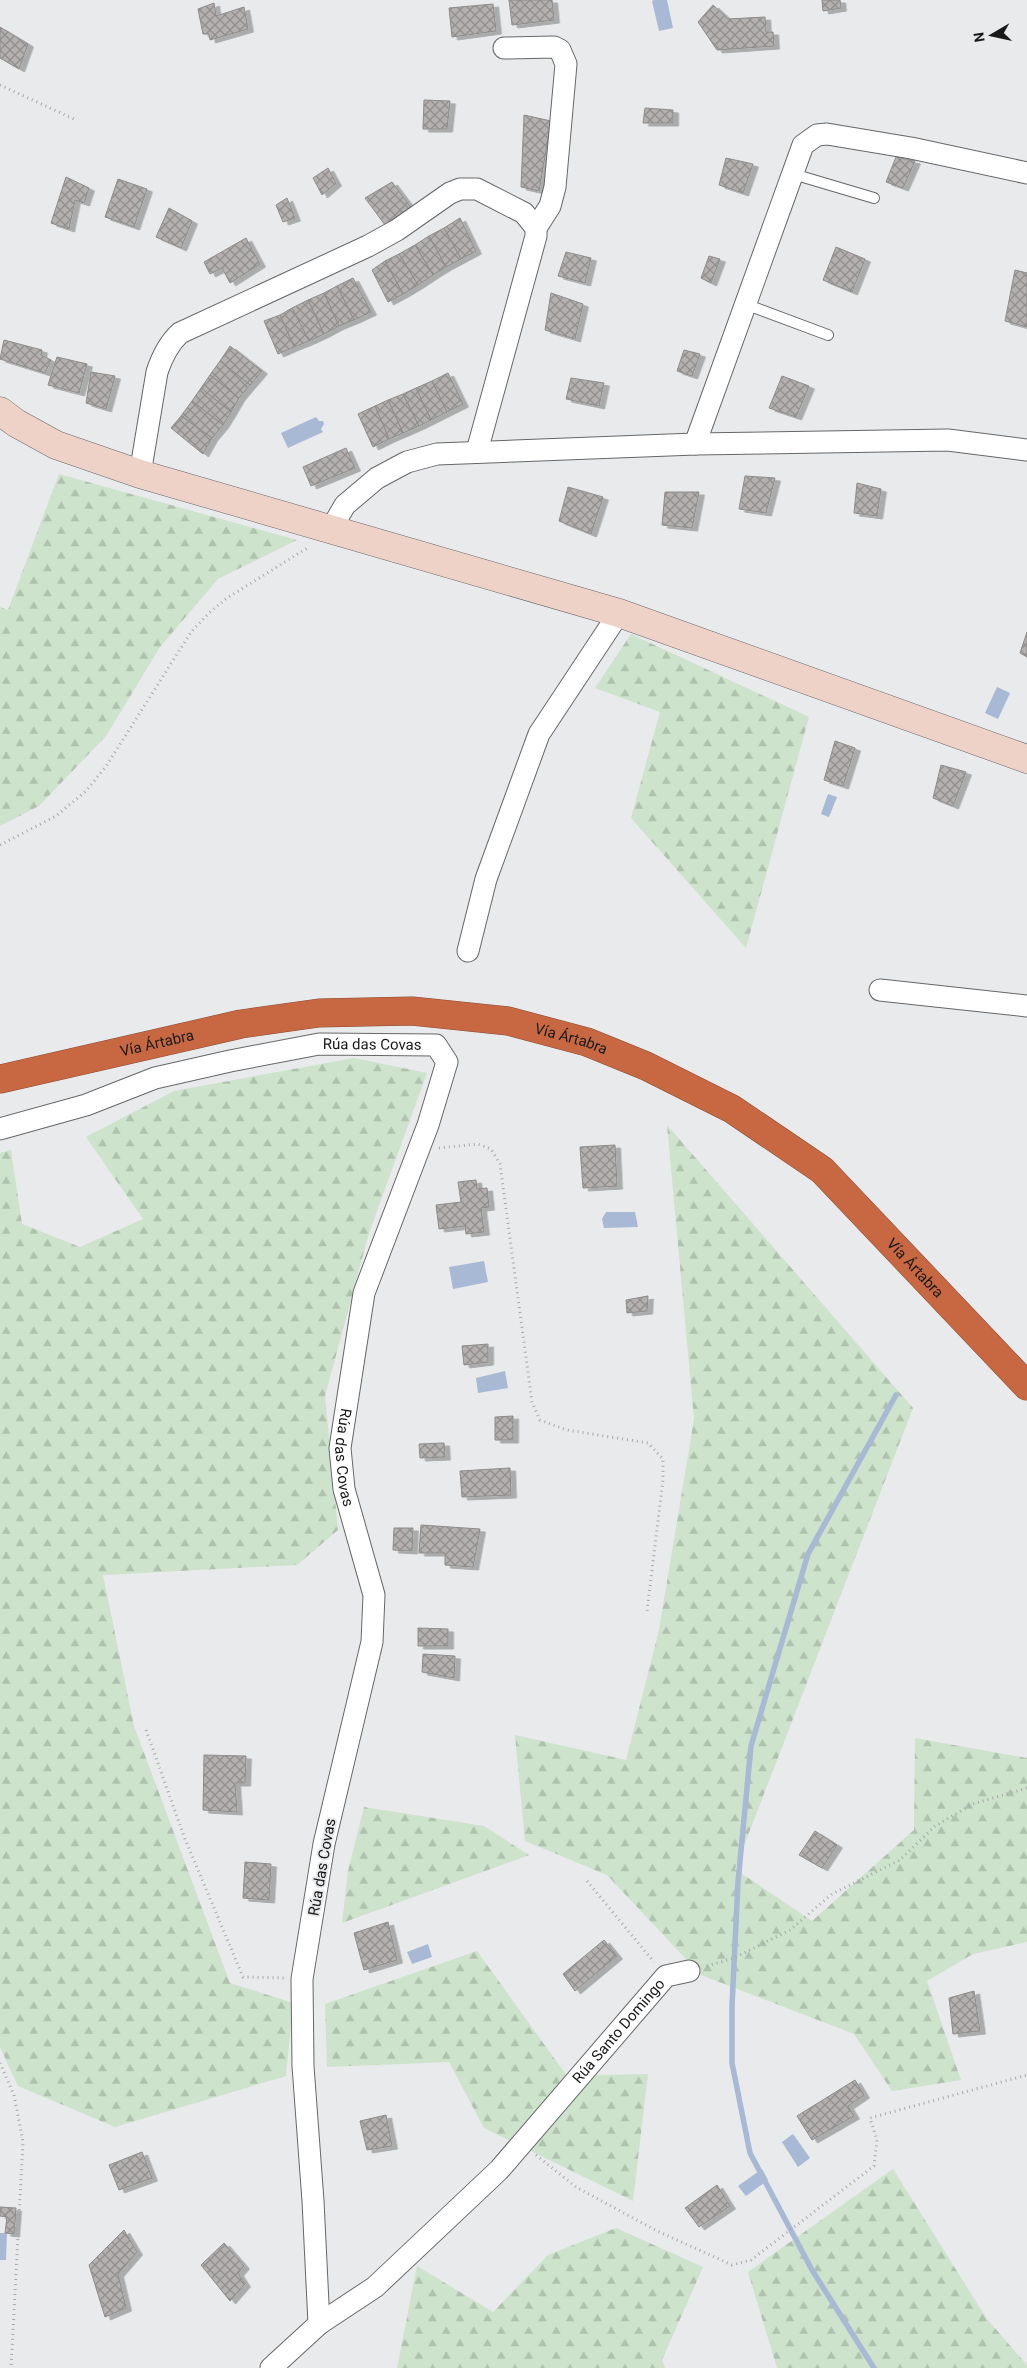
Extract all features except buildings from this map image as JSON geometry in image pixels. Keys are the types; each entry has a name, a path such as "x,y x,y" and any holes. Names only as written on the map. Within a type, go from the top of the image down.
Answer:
{"highway":[{"name":"Vía Ártabra","path":"0,1079 241,1024 319,1013 412,1011 508,1021 588,1042 646,1066 732,1109 822,1170 1027,1386"}],"street":[{"path":"477,451 536,236 536,228 550,206 555,187 566,64 560,50 554,47 504,48"},
{"path":"695,444 803,145 816,135 827,134 911,148 1027,173"},
{"path":"140,474 157,372 168,346 180,334 368,246 397,230 460,189 477,189 524,214 536,228"},
{"path":"0,411 16,424 56,445 140,474 619,613 1027,758"},
{"path":"331,529 345,505 378,478 407,462 437,454 695,444 948,440 1027,450"},
{"path":"468,951 486,879 540,734 619,613"},
{"path":"880,990 1027,1006"},
{"name":"Rúa das Covas","path":"0,1129 86,1105 155,1078 230,1060 319,1044 436,1045 447,1062 419,1150 364,1293 346,1397 340,1448 344,1489 374,1595 372,1642 324,1844 302,1979 303,2066 313,2201 319,2324"},
{"name":"Rúa Santo Domingo","path":"271,2368 319,2324 375,2287 499,2170 666,1976 690,1971"}],"lane":[{"path":"792,174 874,198"},
{"path":"745,304 828,335"}],"path":[{"path":"0,85 76,120"},
{"path":"0,845 56,816 86,791 106,765 191,632 209,613 226,598 309,548 331,529"},
{"path":"419,1150 478,1144 491,1149 500,1164 532,1402 540,1420 567,1430 648,1443 663,1459 663,1480 647,1611"},
{"path":"146,1730 185,1839 243,1977 302,1979"},
{"path":"690,1971 734,1958 790,1930 832,1894 900,1860 935,1826 973,1804 1027,1788"},
{"path":"587,1882 666,1976"},
{"path":"0,2063 14,2095 23,2142 12,2368"},
{"path":"521,2144 576,2187 655,2230 732,2265 751,2260 874,2166 877,2140 870,2118 1027,2075"}],"green space":[{"path":"59,474 297,540 218,579 160,647 106,736 39,806 0,826 0,607 8,610"},
{"path":"631,634 809,717 746,948 631,818 660,712 595,688"},
{"path":"354,1058 427,1073 369,1233 325,1396 338,1530 297,1565 103,1575 134,1726 230,1983 293,2003 286,2076 115,2127 18,2086 0,2047 0,1153 11,1150 22,1224 80,1247 143,1219 86,1137 174,1091"},
{"path":"667,1125 913,1408 735,1869 812,1921 914,1830 915,1738 1027,1758 1027,1942 973,1954 927,1981 961,2080 892,2091 854,2034 701,1975 607,1875 525,1841 515,1735 626,1760 659,1630 694,1419"},
{"path":"364,1807 484,1826 529,1855 342,1923 348,1871"},
{"path":"477,1951 567,2076 648,2074 633,2201 484,2128 449,2062 327,2067 325,2004"},
{"path":"893,2169 987,2319 1027,2365 1027,2368 777,2368 748,2272"},
{"path":"616,2228 703,2267 662,2360 665,2368 397,2368 417,2266 493,2312 548,2255"}],"water":[{"path":"667,0 673,28 659,31 652,1"},
{"path":"316,417 319,421 323,421 324,424 321,429 323,432 288,448 281,433"},
{"path":"997,687 1010,693 998,719 985,713"},
{"path":"828,794 837,797 829,817 821,814"},
{"path":"606,1212 635,1212 638,1227 604,1228 602,1219"},
{"path":"484,1261 488,1282 453,1289 449,1267"},
{"path":"505,1371 508,1388 478,1393 476,1378"},
{"path":"428,1944 432,1957 412,1964 407,1952"},
{"path":"793,2134 810,2158 798,2167 782,2142"},
{"path":"762,2169 768,2180 746,2196 738,2186"},
{"path":"0,2233 7,2233 6,2260 0,2260"}],"waterway":[{"path":"874,2368 812,2270 750,2153 732,2063 732,2006 738,1882 751,1746 808,1554 896,1395"}]}
